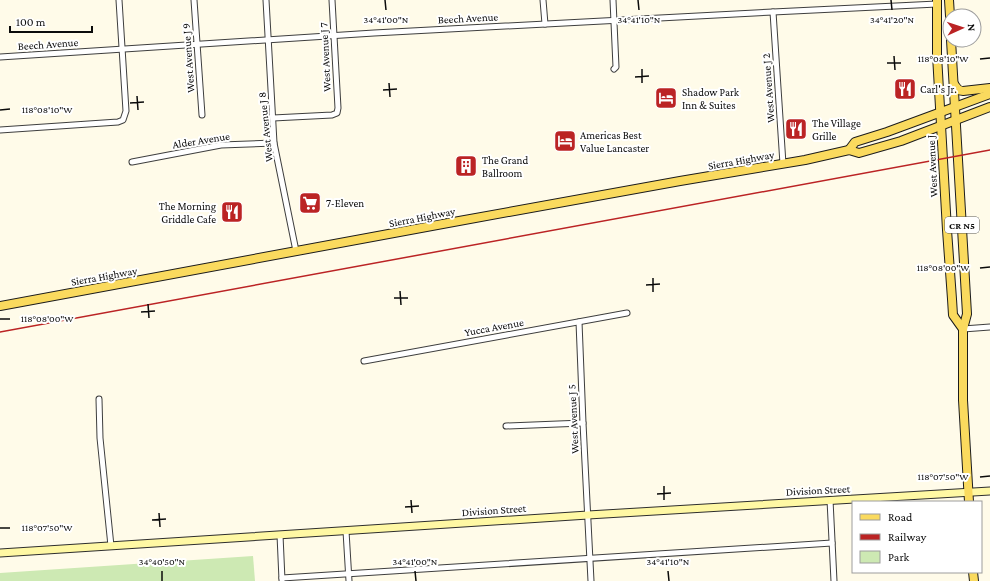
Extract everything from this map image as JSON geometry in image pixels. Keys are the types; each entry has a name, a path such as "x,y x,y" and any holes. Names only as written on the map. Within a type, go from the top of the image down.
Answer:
{"main road":[{"name":"West Avenue J","path":"937,2 937,55 953,315 962,329"},
{"name":"West Avenue J","path":"952,48 967,314 962,329 963,400 969,492"},
{"path":"954,84 960,91 990,88"},
{"name":"Sierra Highway","path":"849,150 855,142 887,132 990,94"},
{"name":"Sierra Highway","path":"0,306 642,188 783,164 849,150 859,153 869,151 901,141 990,107"},
{"name":"Division Street","path":"0,553 990,491"},
{"name":"CR N5","path":"969,492 969,501"}],"street":[{"path":"0,130 118,122 124,120 126,111 119,0"},
{"name":"West Avenue J 9","path":"194,0 202,115"},
{"name":"West Avenue J 8","path":"266,0 274,143 296,251"},
{"name":"West Avenue J 7","path":"273,118 332,115 337,113 338,108 332,0"},
{"path":"543,0 545,24"},
{"path":"613,0 616,67 614,68"},
{"name":"Beech Avenue","path":"0,57 333,36 937,2"},
{"name":"West Avenue J 2","path":"773,12 783,164"},
{"name":"Alder Avenue","path":"132,162 220,146 274,143"},
{"name":"Yucca Avenue","path":"364,361 627,313"},
{"name":"West Avenue J 5","path":"579,322 592,581"},
{"path":"962,329 990,327"},
{"path":"99,399 100,438 111,546"},
{"path":"506,426 583,423"},
{"path":"830,500 834,581"},
{"path":"346,531 349,581"},
{"path":"280,535 282,580 349,574 832,543"}],"green space":[{"path":"253,556 255,581 0,581 0,573"}],"railway":[{"path":"0,332 990,150"}],"place":[{"name":"Carl's Jr.","path":"905,89"},
{"name":"Shadow Park Inn & Suites","path":"666,98"},
{"name":"The Village Grille","path":"796,129"},
{"name":"Americas Best Value Lancaster","path":"565,141"},
{"name":"The Grand Ballroom","path":"466,166"},
{"name":"7-Eleven","path":"310,203"},
{"name":"The Morning Griddle Cafe","path":"232,212"}]}
